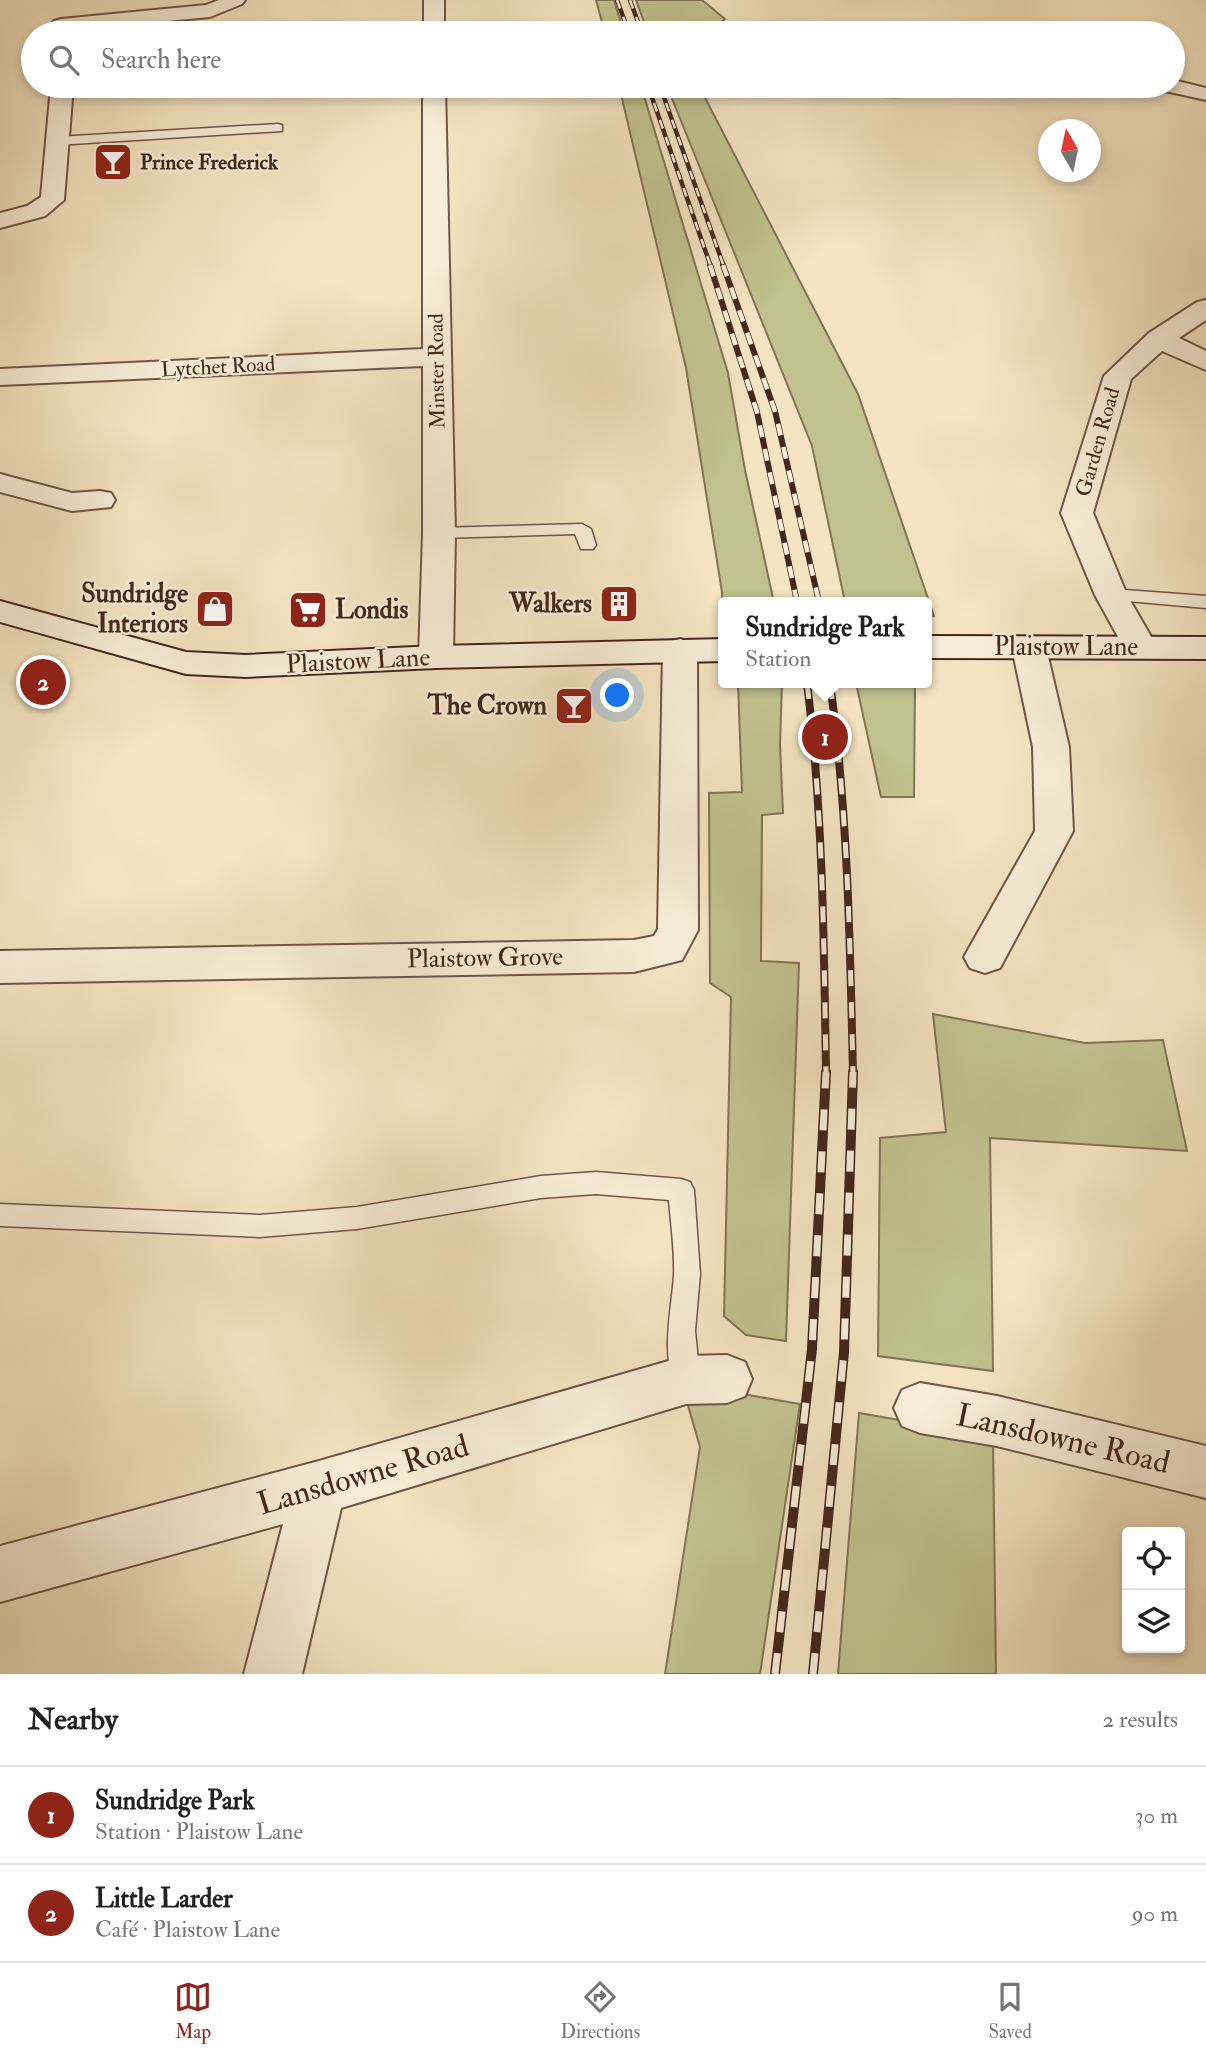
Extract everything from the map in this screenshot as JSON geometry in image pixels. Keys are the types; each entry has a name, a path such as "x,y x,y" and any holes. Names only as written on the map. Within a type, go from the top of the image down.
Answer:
{"street":[{"path":"85,21 210,11 235,0"},
{"path":"434,0 434,21"},
{"path":"1185,89 1206,94"},
{"path":"0,221 36,211 52,200 61,98"},
{"name":"Minster Road","path":"434,98 439,533 436,657"},
{"name":"Garden Road","path":"1140,647 1111,595 1077,513 1118,376 1159,339 1206,308"},
{"path":"1159,339 1206,362"},
{"name":"Lytchet Road","path":"0,377 436,357"},
{"path":"0,483 72,502 100,500"},
{"name":"Plaistow Lane","path":"0,611 186,663 246,666 436,657 707,650"},
{"name":"Plaistow Lane","path":"932,648 1206,648"},
{"path":"985,957 1054,831 1051,747 1029,648"},
{"name":"Plaistow Grove","path":"0,967 634,956 667,949 678,930 707,650"},
{"name":"Lansdowne Road","path":"0,1574 706,1380"},
{"name":"Lansdowne Road","path":"920,1408 997,1421 1206,1472"},
{"path":"273,1674 319,1488"}],"lane":[{"path":"56,139 278,128"},
{"path":"439,533 582,529 587,545"},
{"path":"1111,595 1206,602"},
{"path":"0,1215 260,1227 357,1217 541,1187 596,1183 681,1190 687,1274 681,1331 706,1380"}],"green space":[{"path":"596,0 614,0 620,21 602,21"},
{"path":"636,0 702,0 725,19 722,21 644,21"},
{"path":"622,98 645,98 728,373 745,470 773,597 722,597 686,368"},
{"path":"672,98 705,98 858,394 927,597 844,597 812,446"},
{"path":"738,688 782,688 780,745 783,813 762,815 761,961 799,963 786,1341 746,1335 724,1316 731,997 710,983 709,793 742,792"},
{"path":"857,688 915,688 914,797 881,797"},
{"path":"933,1014 1085,1043 1163,1040 1187,1151 990,1138 993,1371 878,1356 880,1138 946,1132"},
{"path":"737,1393 800,1404 760,1674 665,1674 700,1447 687,1402"},
{"path":"859,1413 993,1436 996,1674 838,1674"}],"railway":[{"path":"617,0 625,21"},
{"path":"630,0 638,21"},
{"path":"652,98 711,267"},
{"path":"664,98 724,267"},
{"path":"710,265 757,412 796,597"},
{"path":"723,265 775,411 818,597"},
{"path":"808,688 820,829 826,1073"},
{"path":"831,688 844,829 853,1073"},
{"path":"775,1674 812,1349 826,1073"},
{"path":"813,1674 844,1352 853,1073"}],"place":[{"name":"Prince Frederick","path":"113,162"},
{"name":"Walkers","path":"619,604"},
{"name":"Sundridge Interiors","path":"215,609"},
{"name":"Londis","path":"308,610"},
{"name":"Little Larder","path":"43,682"},
{"name":"The Crown","path":"574,706"},
{"name":"Sundridge Park","path":"825,737"}]}
